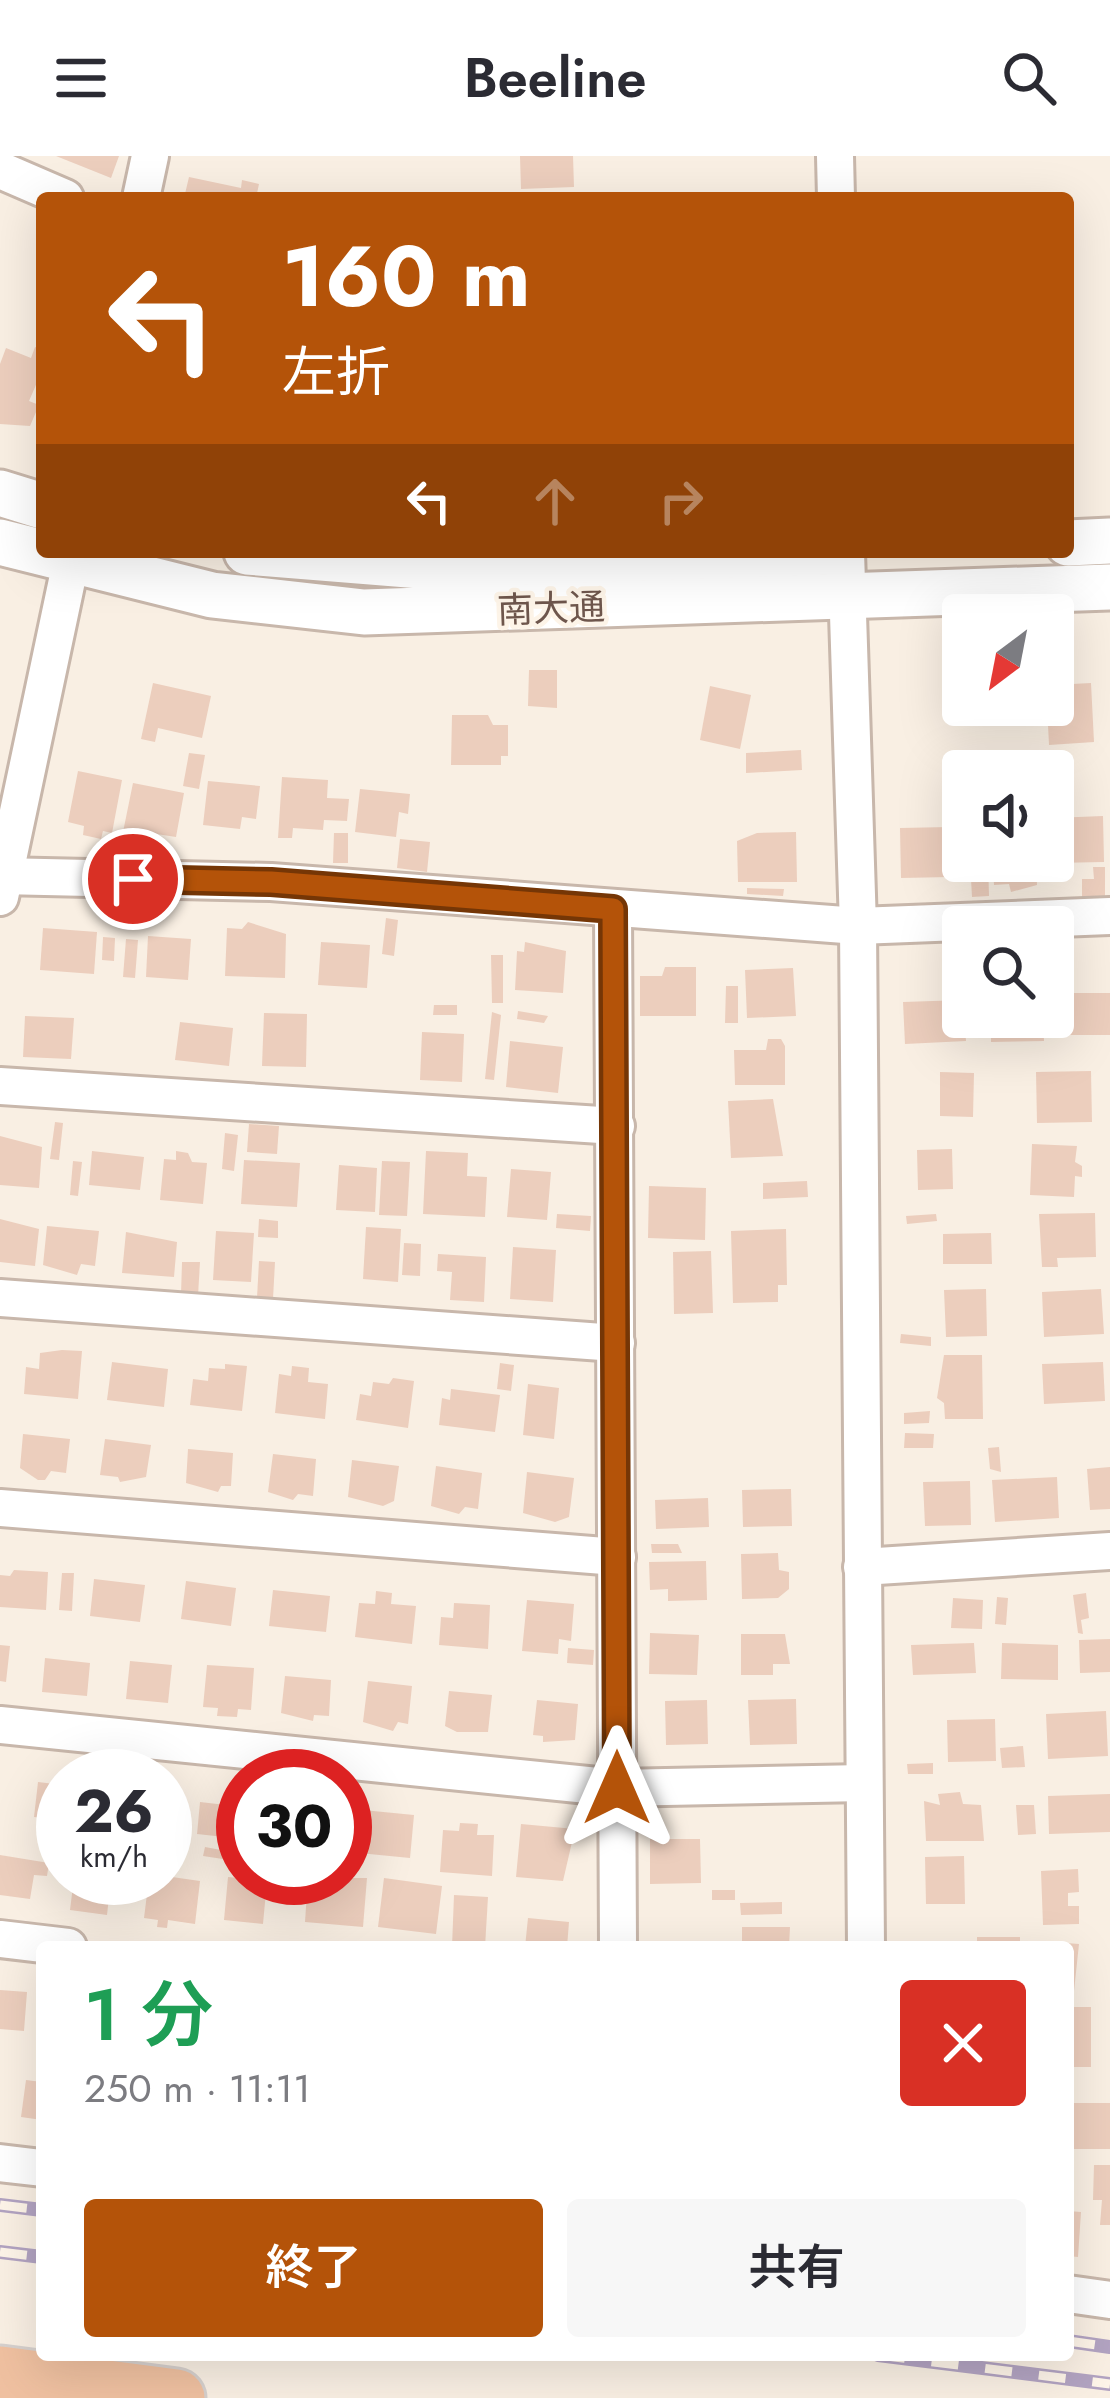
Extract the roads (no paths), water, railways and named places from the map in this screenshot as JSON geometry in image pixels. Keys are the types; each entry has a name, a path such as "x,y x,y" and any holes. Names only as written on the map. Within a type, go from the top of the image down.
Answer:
{"highway":[{"path":"0,2375 176,2398"}],"street":[{"path":"142,192 149,156"},
{"path":"835,156 836,192"},
{"path":"0,170 51,192"},
{"path":"0,493 36,504"},
{"path":"1074,543 1110,541"},
{"name":"南大通","path":"0,542 36,550"},
{"path":"72,558 1,883 271,882 858,926 1110,916"},
{"name":"南大通","path":"72,558 212,595 364,612 847,574 1110,587"},
{"name":"南大通","path":"322,558 421,566 656,558"},
{"path":"847,574 858,926 866,1941"},
{"path":"613,909 618,1941"},
{"path":"0,1086 616,1126"},
{"path":"0,1298 616,1343"},
{"path":"0,1508 617,1557"},
{"path":"862,1567 1110,1551"},
{"path":"0,1725 617,1788 864,1783"},
{"path":"0,1939 36,1943"},
{"path":"0,2163 36,2167"},
{"path":"1074,2295 1110,2300"}],"railway":[{"path":"0,2205 36,2209"},
{"path":"0,2252 36,2256"},
{"path":"1074,2342 1110,2347"},
{"path":"926,2361 1110,2384"}]}
